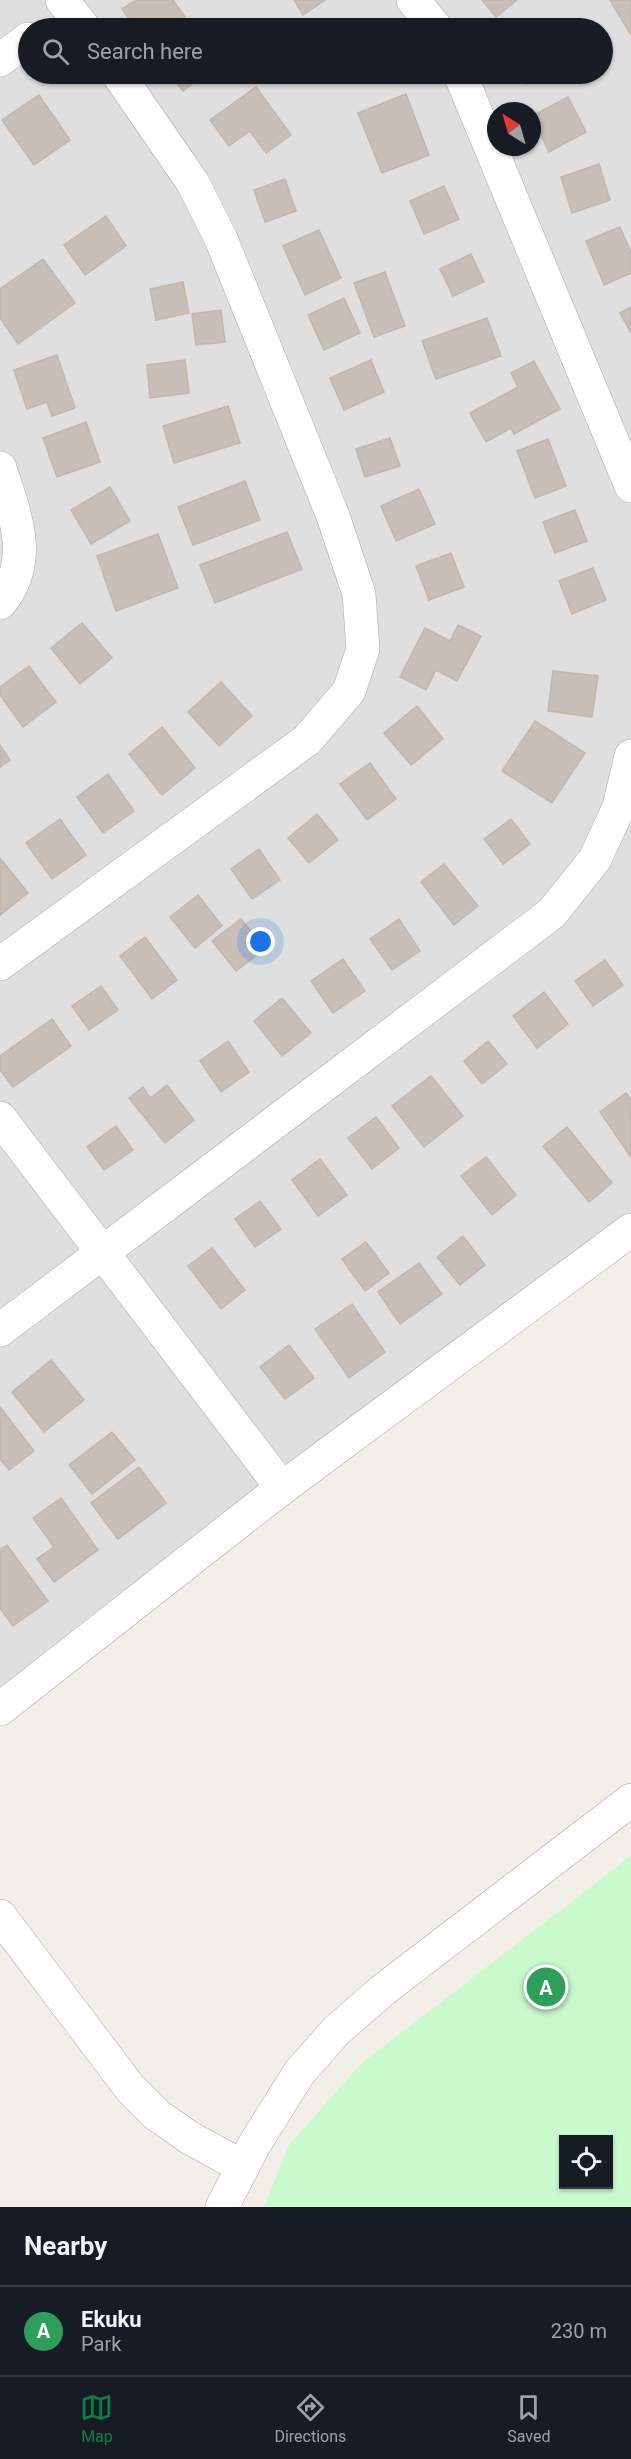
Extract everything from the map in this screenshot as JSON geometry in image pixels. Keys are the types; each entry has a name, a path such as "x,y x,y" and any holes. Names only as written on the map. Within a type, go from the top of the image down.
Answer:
{"street":[{"path":"413,0 428,18"},
{"path":"0,60 18,46"},
{"path":"0,964 307,740 349,691 363,649 359,594 333,516 221,239 193,183 125,84"},
{"path":"464,84 631,486"},
{"path":"0,468 15,515 20,552 18,574 0,603"},
{"path":"0,1330 552,913 595,859 620,807 631,756"},
{"path":"0,1118 282,1488"},
{"path":"0,1709 282,1488 631,1230"},
{"path":"222,2207 299,2073 336,2031 383,1990 631,1800"},
{"path":"0,1916 129,2088 157,2115 190,2138 243,2167"}],"shaded area":[{"path":"0,0 631,0 631,1230 0,1709"}],"green space":[{"path":"631,1856 631,2207 264,2207 289,2145 362,2063"}],"building":[{"path":"136,0 173,0 185,17 129,18 122,9"},
{"path":"294,0 325,0 303,15"},
{"path":"482,0 517,0 496,17"},
{"path":"610,0 631,0 631,35"},
{"path":"177,84 192,84 183,91"},
{"path":"256,87 291,135 266,153 250,131 229,146 210,120"},
{"path":"406,94 429,155 382,173 358,113"},
{"path":"39,95 70,140 34,165 2,120"},
{"path":"568,97 586,132 549,152 541,135 541,111"},
{"path":"599,164 610,200 572,213 561,177"},
{"path":"285,179 296,211 265,222 254,190"},
{"path":"444,186 459,219 424,234 410,201"},
{"path":"106,216 126,246 85,275 64,245"},
{"path":"620,227 631,252 631,273 604,285 586,241"},
{"path":"319,230 341,278 305,295 283,246"},
{"path":"471,254 484,282 453,296 440,269"},
{"path":"43,259 75,303 18,344 0,318 0,289"},
{"path":"385,272 405,326 374,337 354,283"},
{"path":"183,282 189,313 156,320 150,289"},
{"path":"344,298 360,333 324,350 308,315"},
{"path":"631,307 631,333 620,313"},
{"path":"221,310 225,342 196,345 192,314"},
{"path":"487,318 501,356 436,379 422,341"},
{"path":"57,355 75,408 52,416 47,402 27,409 14,370"},
{"path":"185,360 189,393 150,398 147,365"},
{"path":"371,360 384,392 344,410 330,378"},
{"path":"534,361 560,409 514,434 511,428 486,442 470,413 518,387 511,373"},
{"path":"228,406 240,443 174,463 163,426"},
{"path":"86,422 100,462 57,477 43,438"},
{"path":"390,438 400,466 365,477 356,449"},
{"path":"548,439 566,486 535,498 517,451"},
{"path":"245,481 260,520 193,545 178,507"},
{"path":"110,487 130,521 91,544 71,510"},
{"path":"419,489 435,524 396,541 381,506"},
{"path":"575,510 587,541 555,553 543,522"},
{"path":"287,532 302,569 215,603 200,565"},
{"path":"158,534 178,588 116,611 97,556"},
{"path":"451,553 464,587 429,600 416,566"},
{"path":"593,568 606,600 572,614 559,581"},
{"path":"82,623 112,658 80,684 51,648"},
{"path":"458,625 481,636 457,681 436,670 426,690 400,677 425,628 450,641"},
{"path":"29,666 56,702 23,727 0,695 0,687"},
{"path":"553,671 598,676 592,717 548,711"},
{"path":"221,682 252,716 219,746 188,712"},
{"path":"417,706 443,739 411,765 384,733"},
{"path":"535,721 585,753 552,803 502,771"},
{"path":"162,727 195,768 162,795 129,754"},
{"path":"0,745 10,760 0,767"},
{"path":"370,763 396,799 367,820 340,784"},
{"path":"108,774 134,811 103,833 77,797"},
{"path":"317,814 338,840 309,863 288,838"},
{"path":"60,819 86,855 52,879 26,843"},
{"path":"511,819 530,844 503,864 484,839"},
{"path":"259,849 280,880 252,899 231,869"},
{"path":"0,858 28,893 0,915"},
{"path":"444,864 478,906 454,925 421,882"},
{"path":"198,895 222,926 195,948 170,917"},
{"path":"241,919 265,949 236,971 212,941"},
{"path":"399,919 420,951 392,970 370,939"},
{"path":"145,937 177,980 152,999 120,956"},
{"path":"343,959 365,991 333,1013 311,981"},
{"path":"605,960 623,985 593,1006 575,981"},
{"path":"101,986 118,1010 89,1030 72,1006"},
{"path":"544,992 568,1024 537,1048 513,1016"},
{"path":"282,998 311,1033 282,1056 254,1021"},
{"path":"52,1019 71,1046 13,1087 0,1070 0,1056"},
{"path":"228,1041 249,1072 221,1092 200,1061"},
{"path":"488,1041 507,1064 482,1084 464,1061"},
{"path":"431,1076 463,1116 424,1147 392,1106"},
{"path":"167,1085 194,1120 165,1143 129,1098 143,1087 150,1098"},
{"path":"626,1093 631,1100 630,1156 600,1112"},
{"path":"376,1117 399,1148 372,1169 348,1138"},
{"path":"116,1126 133,1150 104,1170 87,1147"},
{"path":"567,1127 612,1183 589,1202 543,1146"},
{"path":"486,1157 516,1195 492,1215 461,1176"},
{"path":"320,1159 347,1195 318,1216 292,1180"},
{"path":"260,1201 281,1229 255,1247 235,1219"},
{"path":"463,1236 485,1265 460,1285 437,1257"},
{"path":"366,1242 389,1273 365,1291 342,1259"},
{"path":"212,1248 245,1290 221,1309 188,1266"},
{"path":"419,1263 442,1294 400,1324 378,1292"},
{"path":"352,1304 385,1352 349,1378 315,1329"},
{"path":"289,1345 314,1378 285,1399 260,1367"},
{"path":"51,1360 84,1400 44,1432 12,1392"},
{"path":"0,1407 34,1451 9,1470 0,1459"},
{"path":"112,1432 135,1460 92,1494 69,1465"},
{"path":"139,1467 166,1503 118,1539 91,1503"},
{"path":"61,1498 98,1550 54,1582 37,1559 54,1547 33,1518"},
{"path":"7,1545 48,1601 13,1626 0,1608 0,1550"}],"place":[{"name":"Ekuku","path":"546,1987"}]}
